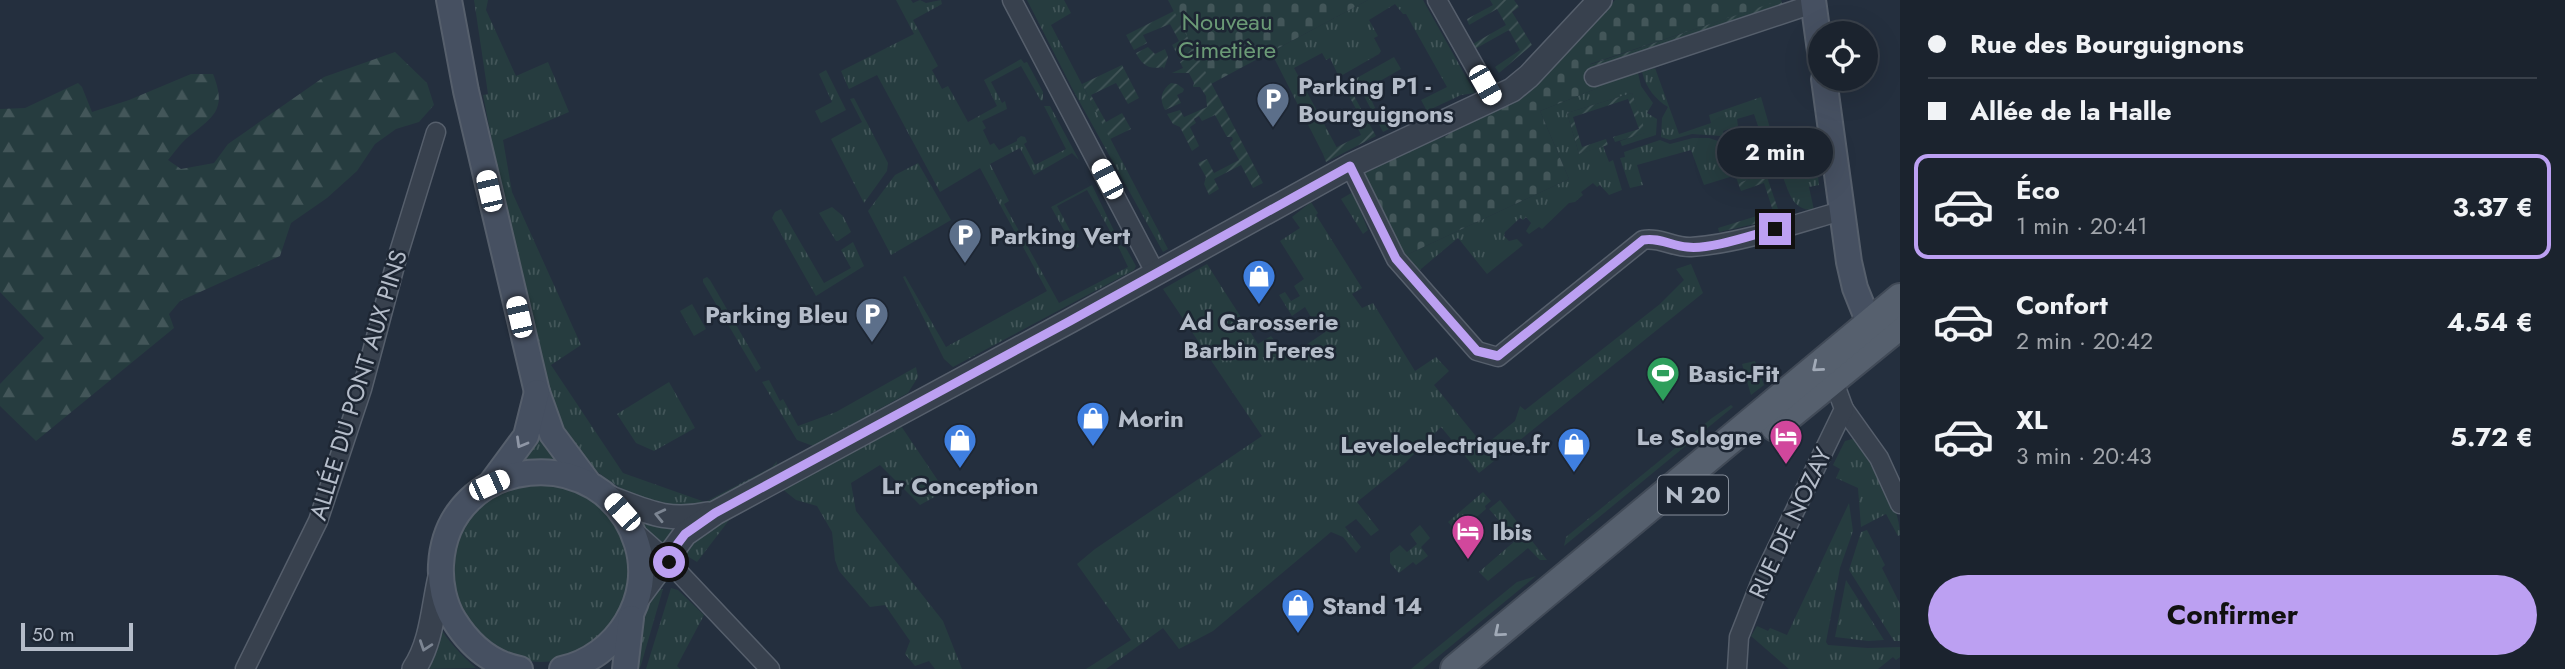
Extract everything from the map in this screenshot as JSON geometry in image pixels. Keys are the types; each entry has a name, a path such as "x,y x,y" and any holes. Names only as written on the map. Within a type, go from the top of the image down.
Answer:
{"main road":[{"path":"443,1 537,392 552,434 587,482"},
{"path":"1813,3 1816,21"},
{"path":"1826,91 1841,211 1856,288 1869,323"},
{"name":"N 20","path":"1455,669 1900,298"},
{"name":"N 20","path":"1485,669 1900,325"},
{"path":"513,669 476,648 461,632 450,614 443,594 441,556 453,523 462,508 489,485 526,436 537,392"},
{"path":"489,485 512,475 538,471 563,473 587,482 608,497 622,512 633,530 641,564 625,669"},
{"path":"562,669 590,659 606,648 620,634 634,607"}],"street":[{"path":"1012,0 1156,274"},
{"path":"1437,0 1493,99"},
{"path":"634,607 685,534 715,513 1350,166 1512,90 1529,76 1600,0"},
{"path":"1594,77 1813,3"},
{"name":"ALLÉE DU PONT AUX PINS","path":"245,669 318,521 362,389 396,262 436,132"},
{"path":"1350,166 1396,259 1477,351 1498,356 1643,240 1652,238 1688,248 1724,242 1841,211"},
{"path":"1833,379 1844,409 1879,458 1900,504"},
{"name":"RUE DE NOZAY","path":"1737,669 1739,637 1761,580 1844,409"},
{"path":"608,497 662,517 689,519 715,513"},
{"path":"633,530 666,559 770,669"},
{"path":"414,669 429,636 440,573"}],"green space":[{"path":"474,0 488,0 486,10 516,76 548,62 569,112 503,140 512,192 581,345 551,365 623,473 705,502 772,467 777,461 776,468 707,508 644,505 579,459 553,425 512,244 483,95 488,94"},
{"path":"896,0 911,0 913,3 920,0 926,3 941,0 942,4 913,20 938,66 932,70 942,89 948,86 968,122 997,106 984,80 1021,59 1024,63 1027,62 1043,92 1043,100 1041,101 1021,66 991,82 1002,103 1005,101 1007,109 982,121 986,128 983,130 990,145 994,143 999,150 1021,136 1025,137 1027,142 1024,144 1035,165 1066,149 1044,106 1050,106 1079,160 1072,153 1034,175 1020,148 990,164 1009,201 1004,204 1059,303 1128,267 1118,246 1120,245 1126,248 1136,266 1134,270 953,367 944,359 903,277 905,276 946,347 1047,291 980,168 940,192 877,75 849,89 841,71 914,34"},
{"path":"1027,0 1064,0 1071,13 1051,25 1168,249 1163,252 1073,90"},
{"name":"Nouveau Cimetière","path":"1168,0 1368,0 1211,84"},
{"path":"1368,0 1423,0 1475,93 1461,95 1427,111 1421,100 1447,87 1406,14 1395,4 1369,20 1378,36 1374,38 1381,51 1379,54 1339,77 1330,58 1326,60 1322,53 1294,68 1337,148 1323,154 1271,52"},
{"path":"1490,0 1514,0 1519,7 1512,12 1532,45 1499,73 1495,67 1520,50 1509,30 1473,50 1471,45 1506,25 1497,9 1469,25 1467,19 1493,5"},
{"path":"1615,0 1782,0 1590,64 1598,88 1540,111 1569,179 1400,258 1360,171 1433,137 1439,139 1448,135 1451,129 1526,95"},
{"path":"1781,0 1783,7 1591,69 1589,65"},
{"path":"1174,11 1263,183 1253,188 1241,165 1214,179 1219,189 1209,195 1204,184 1206,177 1198,163 1207,159 1214,173 1239,160 1230,143 1232,137 1227,137 1215,115 1202,121 1199,116 1194,119 1196,123 1190,127 1199,146 1192,151 1180,127 1173,124 1167,114 1180,110 1184,117 1207,107 1206,96 1200,87 1193,87 1189,73 1172,73 1183,68 1180,62 1184,59 1180,59 1172,45 1179,41 1170,24 1143,35 1147,43 1134,50 1126,35"},
{"path":"1148,47 1155,54 1165,49 1168,57 1164,69 1146,66 1141,61 1136,53"},
{"path":"395,52 427,83 434,105 419,122 396,129 375,144 357,171 327,198 291,223 280,256 180,301 169,314 174,328 36,441 0,406 0,384 44,338 0,292 0,109 25,108 78,83 92,112 191,74 213,74 219,97 215,112 184,140 168,160 181,169 214,163 228,144 324,77"},
{"path":"1394,57 1401,69 1366,89 1381,120 1389,129 1383,132 1355,79"},
{"path":"1122,65 1139,98 1128,104 1116,83 1091,95 1106,122 1122,113 1131,129 1110,139 1082,84"},
{"path":"1655,68 1679,134 1711,123 1709,115 1761,97 1781,166 1772,155 1756,149 1753,135 1760,132 1754,114 1737,119 1738,126 1723,131 1724,135 1721,136 1692,134 1670,140 1661,137 1662,118 1668,107 1652,93 1642,72"},
{"path":"826,70 846,110 821,123 815,111 832,102 819,74"},
{"path":"1638,73 1641,86 1653,103 1647,113 1657,119 1656,135 1622,146 1620,141 1645,133 1632,93 1567,113 1579,154 1603,146 1609,162 1613,160 1622,190 1609,195 1600,185 1597,187 1593,183 1581,192 1583,195 1575,202 1569,203 1542,229 1539,227 1529,234 1526,231 1531,223 1526,217 1523,220 1520,218 1504,236 1509,241 1517,239 1523,245 1487,274 1458,238 1415,274 1400,258 1569,179 1540,111 1598,88 1597,84"},
{"path":"1171,83 1184,89 1177,95 1181,103 1165,110 1162,95"},
{"path":"1632,93 1646,133 1615,142 1613,137 1639,129 1628,99 1573,117 1582,147 1606,139 1608,145 1579,154 1567,113"},
{"path":"1353,94 1376,136 1326,162 1323,154 1361,135 1357,126 1363,122 1349,96"},
{"path":"854,98 888,163 887,171 864,203 831,139 862,122 850,99"},
{"path":"1693,138 1709,138 1721,142 1730,177 1704,185 1691,150 1637,165 1643,185 1630,188 1620,158 1625,157 1624,152 1660,140 1670,144"},
{"path":"1753,153 1756,164 1766,174 1738,183 1731,160"},
{"path":"918,163 951,220 891,255 868,211 895,175"},
{"path":"1822,172 1823,175 1818,176 1819,185 1809,187 1814,210 1801,208 1793,200 1783,177"},
{"path":"1766,174 1781,218 1719,232 1718,228 1773,211 1764,183 1741,191 1738,183"},
{"path":"1092,185 1118,239 1115,240 1087,190 1057,206 1079,247 1074,248 1051,207"},
{"path":"1353,192 1368,230 1363,234 1341,199"},
{"path":"1311,202 1318,213 1316,215 1362,288 1352,294 1362,308 1373,303 1415,371 1436,357 1449,371 1434,385 1484,446 1515,421 1520,406 1525,410 1660,304 1684,280 1676,269 1691,264 1703,293 1479,473 1441,427 1404,464 1357,502 1379,530 1371,536 1356,519 1345,527 1361,547 1356,553 1343,537 1331,532 1213,631 1179,649 1163,628 1106,669 1086,669 1131,640 1077,564 1262,436 1163,289 1207,264 1258,344 1271,336 1287,358 1334,326 1327,316 1315,324 1305,307 1292,316 1279,295 1285,292 1291,301 1300,296 1294,286 1304,279 1280,241 1300,228 1292,217"},
{"path":"832,207 843,216 851,232 838,241 819,213"},
{"path":"781,209 824,283 851,268 841,250 853,242 864,266 816,296 772,218 775,212"},
{"path":"707,277 761,368 756,372 703,282"},
{"path":"692,304 706,329 694,336 680,311"},
{"path":"1755,361 1764,385 1751,395 1742,364"},
{"path":"916,367 918,377 908,393 813,446 797,440 762,382 769,380 798,426 836,412"},
{"path":"669,382 695,428 654,451 636,443 617,414"},
{"path":"1731,405 1733,407 1564,546 1566,537"},
{"path":"899,423 945,491 920,505 880,465 851,483 856,511 943,621 962,669 935,669 929,661 915,666 905,654 910,641 885,605 870,607 839,571 832,532 817,506 796,500 781,488"},
{"path":"534,427 566,463 516,462"},
{"path":"1856,438 1891,498 1899,523 1898,536 1886,514 1861,527 1858,488 1836,478 1840,469 1833,465 1845,441"},
{"path":"541,484 575,491 604,510 623,539 630,573 623,607 604,636 575,655 541,662 507,655 478,636 459,607 452,573 459,539 478,510 507,491"},
{"path":"1483,492 1491,501 1485,506 1486,509 1458,533 1448,522"},
{"path":"1500,500 1547,560 1540,560 1528,548 1488,581 1479,572 1516,540 1489,509"},
{"path":"1849,503 1853,531 1840,568 1826,642 1828,645 1868,648 1900,647 1900,657 1896,660 1893,657 1878,669 1789,669 1751,636 1757,626 1787,635"},
{"path":"632,511 692,522 664,548 640,526"},
{"path":"733,515 697,562 684,554 692,539"},
{"path":"1420,525 1430,538 1421,547 1428,556 1416,565 1413,562 1399,573 1390,563 1390,553 1400,545 1407,552 1417,544 1410,534"},
{"path":"1867,530 1885,565 1882,568 1900,604 1900,641 1894,641 1849,570 1861,532"},
{"path":"1536,576 1423,669 1411,669 1517,582"},
{"path":"1846,580 1884,640 1835,637"},
{"path":"671,588 678,590 704,615 677,666 680,669 646,669"},
{"path":"653,589 663,589 641,665 639,669 631,669 638,633"},
{"path":"437,623 445,636 476,668 418,669"}],"place":[{"name":"Parking P1 - Bourguignons","path":"1273,129"},
{"name":"Parking Vert","path":"965,265"},
{"name":"Ad Carosserie Barbin Freres","path":"1259,306"},
{"name":"Parking Bleu","path":"872,344"},
{"name":"Basic-Fit","path":"1663,403"},
{"name":"Morin","path":"1093,448"},
{"name":"Le Sologne","path":"1786,466"},
{"name":"Lr Conception","path":"960,470"},
{"name":"Leveloelectrique.fr","path":"1574,474"},
{"name":"Ibis","path":"1468,561"},
{"name":"Stand 14","path":"1298,635"}],"route":[{"path":"669,562 666,559 685,534 715,513 1350,166 1362,185 1396,259 1478,353 1498,356 1643,240 1652,238 1688,248 1775,229"}]}
